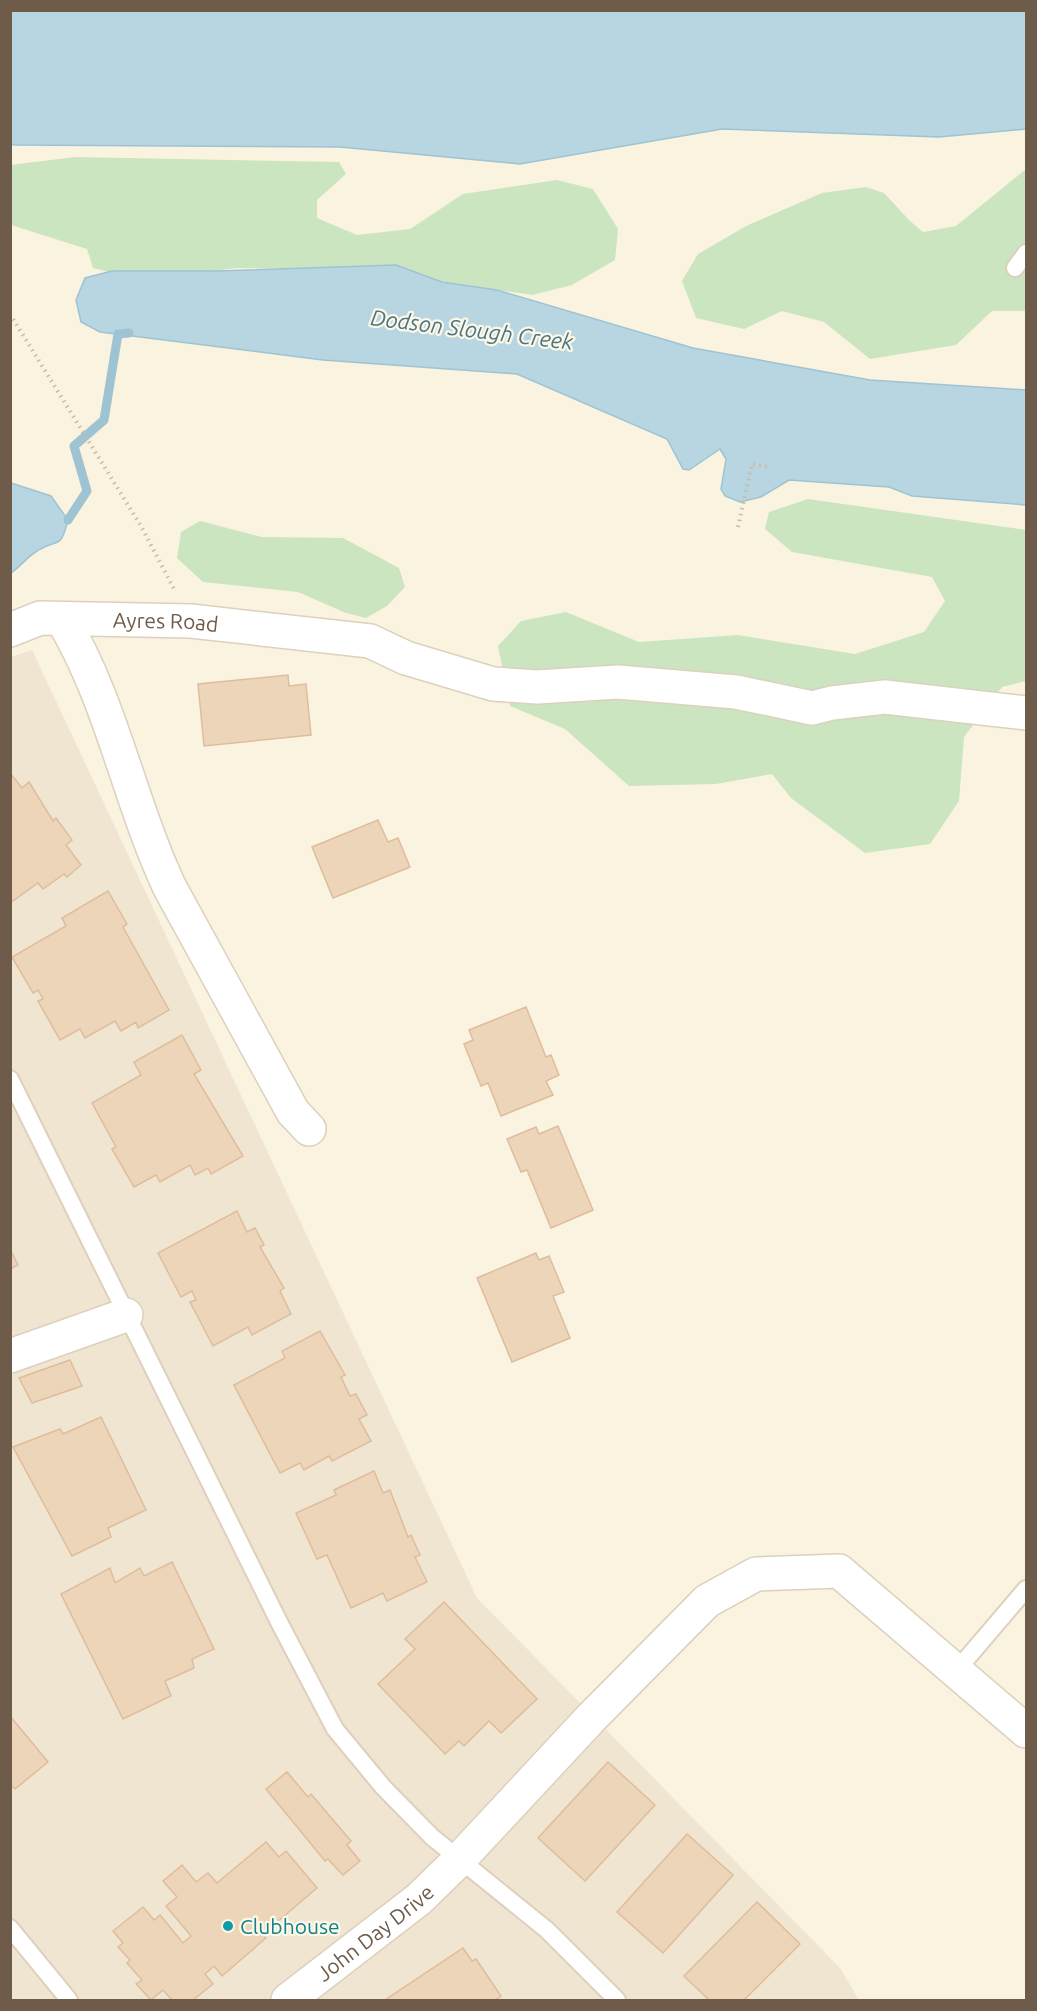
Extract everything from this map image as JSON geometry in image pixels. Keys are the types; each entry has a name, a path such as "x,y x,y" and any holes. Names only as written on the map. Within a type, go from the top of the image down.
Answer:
{"street":[{"name":"Ayres Road","path":"10,630 40,618 191,621 369,641 406,658 493,684 537,687 618,682 736,693 812,708 832,703 885,697 1026,713"},
{"path":"62,619 74,639 119,745 160,866 170,888 293,1112 309,1129"},
{"path":"10,1356 126,1315"},
{"name":"John Day Drive","path":"288,2001 419,1899 458,1861 592,1717 707,1601 756,1574 838,1571 1026,1731"}],"lane":[{"path":"1015,268 1026,254"},
{"path":"10,1079 279,1622 335,1728 383,1787 458,1861 547,1930 617,2001"},
{"path":"957,1670 1026,1589"},
{"path":"10,1928 69,2001"}],"path":[{"path":"10,314 141,526 191,621"},
{"path":"738,528 752,464 770,467"}],"shaded area":[{"path":"32,650 477,1598 840,1968 859,2000 11,2000 10,657"}],"green space":[{"path":"75,157 339,162 346,174 317,200 317,218 357,235 410,229 463,194 557,180 593,189 618,229 615,260 572,285 532,295 361,269 237,268 142,280 93,268 87,249 11,225 10,165"},
{"path":"1026,169 1026,311 992,311 956,345 870,359 824,322 782,311 744,329 696,318 682,281 698,254 746,226 822,193 866,187 884,193 923,232 956,226"},
{"path":"808,499 1026,530 1026,681 1002,687 964,737 959,801 930,844 865,853 791,798 772,774 716,784 629,786 565,729 510,706 498,646 521,621 566,612 639,642 738,635 855,654 924,632 945,601 932,577 792,552 765,529 769,512"},
{"path":"200,521 262,537 343,538 399,568 405,587 387,606 366,618 346,613 298,592 203,582 177,558 181,532"}],"water":[{"path":"10,11 1026,11 1026,129 939,137 722,129 520,164 340,147 14,145 10,144"},
{"path":"396,265 442,282 497,290 693,348 870,380 1026,390 1026,505 912,496 889,487 789,480 761,497 740,502 725,496 721,489 726,459 720,449 689,470 683,469 667,439 517,374 323,360 100,332 81,322 76,300 85,278 112,271 217,271"},
{"path":"11,483 51,496 68,520 60,540 37,551 11,573"}],"building":[{"path":"288,675 289,686 306,684 311,735 204,746 198,684"},
{"path":"10,773 22,788 29,782 53,821 56,818 72,840 66,845 81,865 67,877 64,874 43,889 38,883 10,903"},
{"path":"378,820 388,842 398,838 410,867 333,898 312,847"},
{"path":"108,891 127,924 123,927 169,1010 138,1028 136,1022 121,1031 115,1021 85,1038 80,1029 60,1040 38,1001 43,999 38,990 33,993 12,957 66,926 62,918"},
{"path":"526,1007 546,1057 551,1055 559,1075 546,1081 553,1095 501,1116 488,1083 481,1086 464,1044 473,1040 469,1030"},
{"path":"182,1035 201,1070 194,1074 243,1156 211,1174 208,1168 195,1175 190,1165 160,1182 156,1175 134,1187 112,1149 116,1147 92,1103 141,1075 134,1062"},
{"path":"558,1126 593,1210 551,1228 527,1170 521,1172 507,1139 536,1127 539,1134"},
{"path":"237,1211 247,1232 255,1228 264,1245 260,1247 284,1288 280,1291 291,1314 252,1335 248,1327 213,1346 190,1302 196,1300 192,1291 181,1297 158,1253"},
{"path":"10,1249 18,1265 10,1269"},
{"path":"536,1253 539,1260 549,1256 564,1292 553,1296 570,1338 512,1362 477,1278"},
{"path":"320,1331 345,1375 341,1377 350,1396 356,1394 367,1415 359,1419 371,1441 332,1461 329,1456 304,1470 300,1463 280,1473 234,1385 285,1358 282,1351"},
{"path":"70,1360 82,1386 32,1403 19,1378"},
{"path":"101,1417 146,1510 108,1528 111,1537 72,1556 13,1447 60,1429 63,1434"},
{"path":"374,1471 383,1493 390,1490 408,1537 411,1535 420,1555 415,1557 427,1582 387,1601 383,1593 351,1608 327,1555 317,1559 296,1513 336,1495 334,1490"},
{"path":"172,1562 214,1649 192,1659 194,1668 165,1681 171,1696 123,1719 61,1594 110,1568 115,1583 140,1568 144,1576"},
{"path":"444,1602 537,1699 501,1733 489,1721 464,1746 459,1741 445,1754 378,1684 415,1649 405,1639"},
{"path":"10,1716 48,1762 15,1789 10,1784"},
{"path":"608,1762 655,1805 585,1881 538,1838"},
{"path":"287,1772 308,1797 311,1794 351,1841 347,1845 360,1861 343,1875 328,1859 325,1861 266,1789"},
{"path":"687,1834 733,1875 663,1953 617,1912"},
{"name":"Clubhouse","path":"266,1842 279,1857 286,1851 317,1888 263,1934 266,1938 222,1976 214,1966 205,1974 213,1984 193,2000 172,2000 163,1990 151,2000 136,1984 142,1980 127,1963 130,1960 118,1947 123,1943 113,1931 143,1907 154,1920 160,1915 183,1943 191,1936 166,1906 177,1897 163,1881 182,1865 196,1882 208,1873 217,1883"},
{"path":"757,1902 800,1944 744,2000 709,2000 684,1976"},
{"path":"463,1948 472,1961 476,1959 501,1996 495,2000 385,2000"}],"waterway":[{"name":"Dodson Slough Creek","path":"68,520 87,491 74,446 104,420 118,334 129,333"}],"place":[{"name":"Clubhouse","path":"228,1926"}]}
